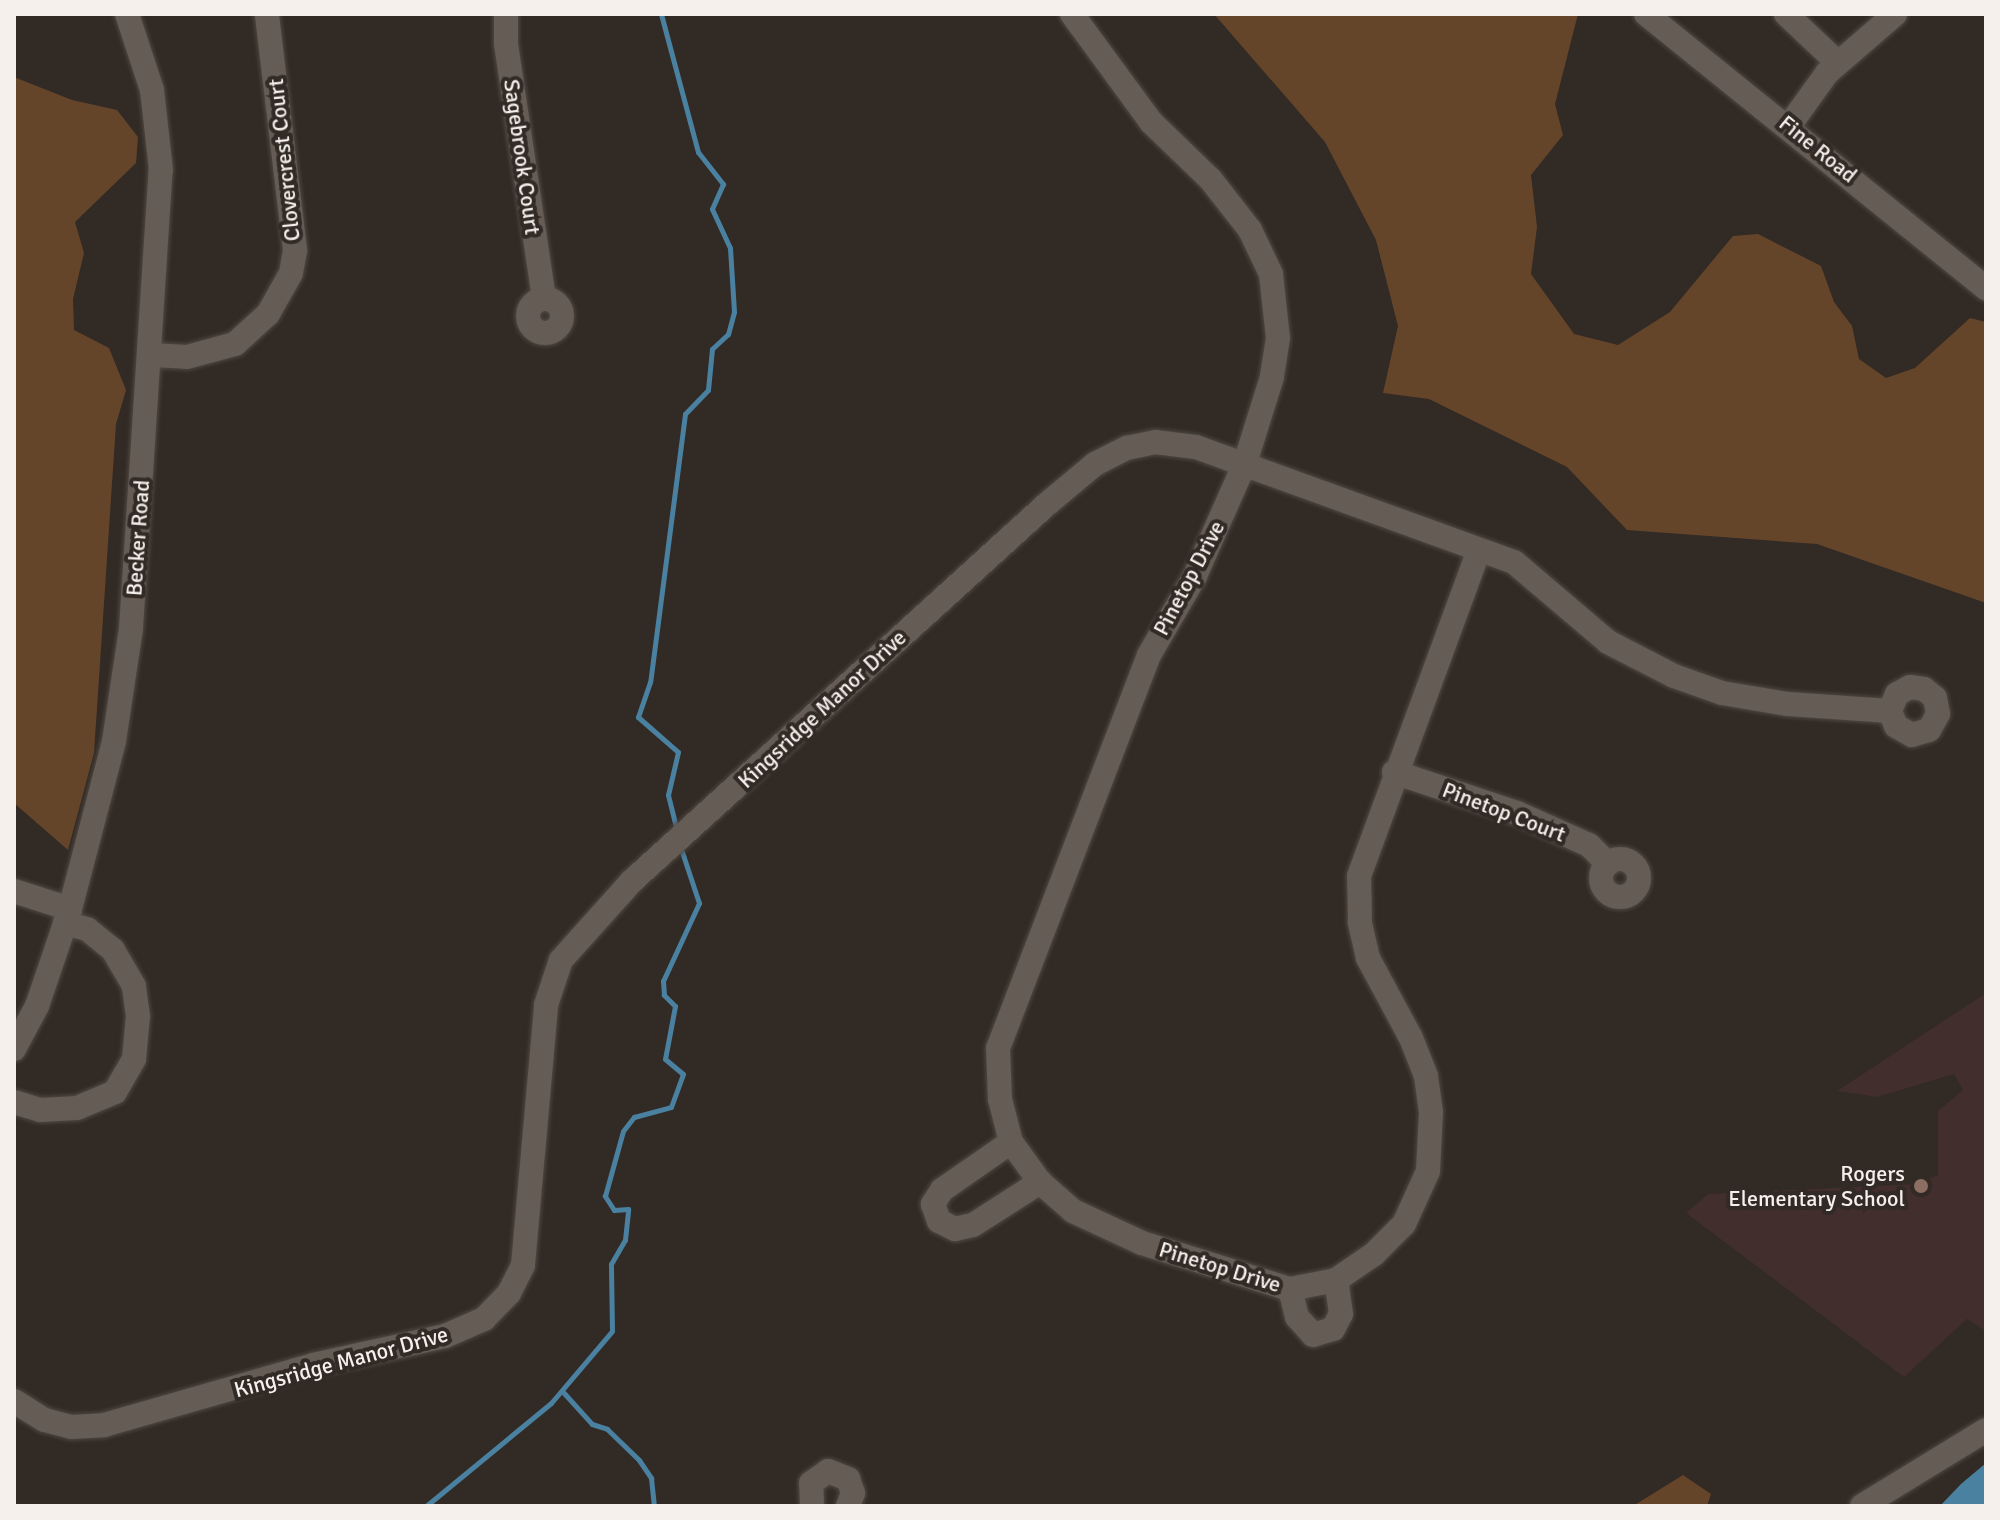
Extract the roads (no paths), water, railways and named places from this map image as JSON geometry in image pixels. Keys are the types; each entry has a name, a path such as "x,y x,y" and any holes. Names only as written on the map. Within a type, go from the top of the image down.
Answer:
{"street":[{"name":"Becker Road","path":"14,1049 37,1006 68,916 122,695 161,207 160,143 152,90 127,14"},
{"name":"Clovercrest Court","path":"151,355 187,357 235,344 268,314 291,273 295,250 267,14"},
{"name":"Sagebrook Court","path":"506,14 506,44 544,299"},
{"name":"Pinetop Drive","path":"1072,14 1151,122 1237,212 1271,274 1276,359 1245,463 1195,576 1149,655 998,1048 997,1076 1011,1142 1040,1182 1073,1211 1142,1243 1290,1289 1336,1280 1374,1254 1404,1224 1428,1171 1433,1141 1426,1076 1368,958 1360,922 1359,876 1394,772 1478,553"},
{"name":"Fine Road","path":"1646,14 1789,126 1986,288"},
{"path":"1786,14 1838,63"},
{"path":"1789,126 1838,63 1895,14"},
{"name":"Kingsridge Manor Drive","path":"14,1401 58,1424 104,1425 313,1365 445,1336 484,1319 509,1293 523,1265 546,1005 561,960 592,922 688,831 1095,464 1127,448 1155,442 1196,447 1478,553 1514,562 1608,642 1674,676 1756,700 1890,711"},
{"name":"Pinetop Court","path":"1394,772 1517,813 1589,845 1608,864"},
{"path":"14,891 68,916 113,950 134,986 138,1016 134,1059 115,1092 77,1108 40,1110 14,1102"},
{"path":"1011,1142 942,1190 933,1204 939,1221 955,1229 973,1225 1040,1182"},
{"path":"1290,1289 1297,1317 1313,1335 1333,1329 1341,1314 1336,1280"},
{"path":"1862,1506 1986,1430"},
{"path":"812,1506 811,1483 828,1471 848,1479 853,1493 848,1506"}],"water":[{"path":"1986,1463 1986,1506 1940,1506 1961,1484"}],"waterway":[{"path":"661,14 698,152 723,184 712,209 730,248 734,312 728,334 712,349 708,390 685,414 650,682 638,717 678,752 668,795 677,832"},
{"path":"426,1506 551,1403 612,1331 611,1264 625,1240 628,1209 614,1210 605,1196 623,1131 634,1117 671,1107 683,1074 665,1059 675,1006 664,995 663,981 699,903 680,846"},
{"path":"563,1392 592,1424 607,1429 639,1460 651,1478 654,1506"}],"place":[{"name":"Rogers Elementary School","path":"1921,1186"}]}
